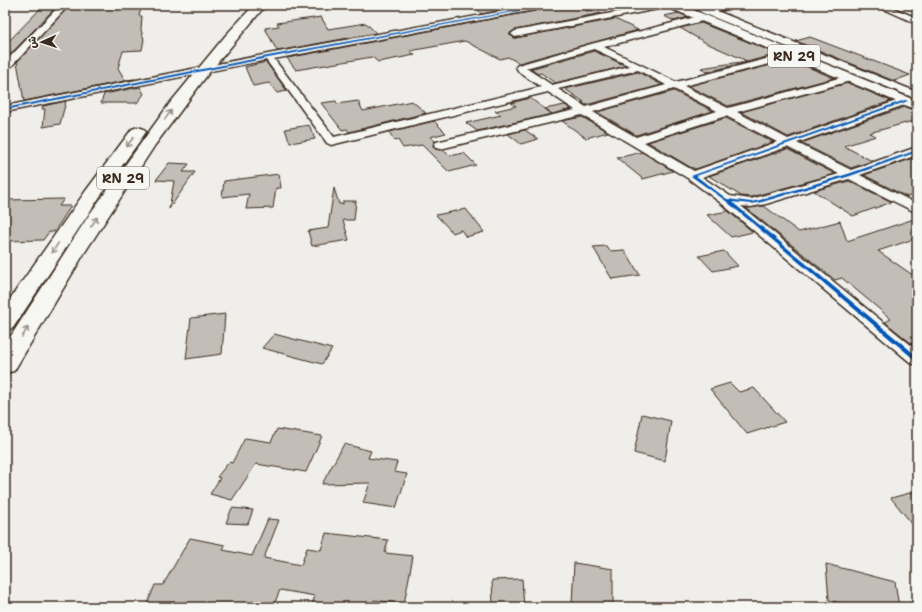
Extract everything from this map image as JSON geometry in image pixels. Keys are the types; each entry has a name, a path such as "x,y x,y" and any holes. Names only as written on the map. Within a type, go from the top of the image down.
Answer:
{"main road":[{"name":"RN 29","path":"5,323 91,196 183,74 246,5"},
{"name":"RN 29","path":"5,365 48,294 116,190 177,103 260,5"},
{"name":"RN 29","path":"670,5 699,12 793,55 850,78 911,98"}],"street":[{"path":"5,68 64,5"},
{"path":"5,109 268,57 550,5"},
{"path":"515,34 670,5"},
{"path":"734,5 699,12 594,46 521,67 522,70 549,89 693,176 726,200 917,359"},
{"path":"879,5 917,21"},
{"path":"699,12 911,98"},
{"path":"594,46 639,67 673,86 917,209"},
{"path":"11,48 24,48"},
{"path":"440,145 584,111 793,55"},
{"path":"268,57 331,141 639,67"},
{"path":"635,141 726,112 850,78"},
{"path":"693,176 911,98 917,86"},
{"path":"726,200 750,203 761,201 850,175 917,151"},
{"path":"900,201 917,194"}],"building":[{"path":"44,5 58,5 5,60 5,45"},
{"path":"70,5 91,5 91,9 142,5 139,16 142,16 141,30 144,39 142,50 123,51 118,68 125,80 135,79 24,101 17,62"},
{"path":"529,5 481,14 476,7"},
{"path":"555,5 586,5 586,11 595,10 602,13 515,30 510,33 510,35 515,38 615,19 638,30 519,63 508,57 500,59 465,41 410,51 415,55 378,62 372,57 296,70 287,58 550,8"},
{"path":"679,13 688,17 674,21 664,16"},
{"path":"321,17 328,29 366,23 376,33 277,51 265,28 279,26 277,23"},
{"path":"701,23 778,54 707,72 701,68 747,61 706,43 680,28"},
{"path":"810,37 910,75 894,81 796,41"},
{"path":"594,51 626,66 555,83 541,73 538,74 530,69"},
{"path":"791,60 834,78 728,106 688,86"},
{"path":"266,62 287,91 277,93 269,83 253,86 245,67"},
{"path":"638,72 662,85 586,105 565,89"},
{"path":"848,83 891,101 788,137 741,112"},
{"path":"140,87 144,94 137,103 101,103 104,94"},
{"path":"674,91 713,111 636,135 597,112"},
{"path":"530,98 552,114 477,131 466,123 501,115 495,111 516,106 511,103"},
{"path":"66,101 60,124 43,127 45,109 42,109 43,106"},
{"path":"336,101 337,104 358,101 363,111 412,101 426,113 349,132 347,129 342,130 321,103"},
{"path":"565,105 571,109 552,114 545,109"},
{"path":"905,107 917,111 917,120 869,133 876,136 844,146 872,161 851,168 801,143"},
{"path":"582,117 608,132 586,138 562,121"},
{"path":"726,118 773,142 696,169 648,142"},
{"path":"434,121 446,133 430,137 435,141 433,146 435,149 443,150 450,156 464,153 476,165 449,172 422,145 403,148 398,140 395,141 389,132"},
{"path":"309,125 315,139 290,143 285,129"},
{"path":"525,130 538,139 521,144 508,134"},
{"path":"787,149 835,174 751,197 741,196 709,176"},
{"path":"642,152 673,171 643,179 617,158"},
{"path":"917,157 917,194 907,197 864,175"},
{"path":"169,163 189,164 183,172 195,172 169,209 174,181 156,180"},
{"path":"279,174 281,188 276,188 273,208 246,209 249,194 222,197 224,181"},
{"path":"849,181 892,202 853,216 814,191"},
{"path":"334,188 339,204 343,204 343,201 356,201 354,220 343,220 349,240 312,246 308,231 328,228"},
{"path":"64,199 59,206 71,206 54,232 49,232 43,240 5,241 5,200"},
{"path":"764,206 799,232 840,221 847,241 917,218 917,238 878,251 917,278 917,348 885,322 891,319 842,278 835,280 746,208"},
{"path":"466,209 484,232 466,237 461,230 453,233 436,215"},
{"path":"728,211 753,232 731,237 707,215"},
{"path":"606,246 610,251 624,250 640,275 612,279 593,247"},
{"path":"724,251 738,266 713,271 699,256"},
{"path":"225,314 222,354 186,359 191,318"},
{"path":"274,334 332,349 322,364 262,348"},
{"path":"730,383 739,392 754,388 785,422 747,434 710,389"},
{"path":"642,414 671,421 665,461 634,453"},
{"path":"277,429 322,436 306,472 256,464 232,500 210,494 220,478 217,477 229,462 232,463 245,438 271,442"},
{"path":"344,444 371,451 368,458 397,462 394,472 407,474 396,508 363,503 370,483 322,484"},
{"path":"917,491 917,530 891,498"},
{"path":"232,508 253,510 248,524 226,523"},
{"path":"268,519 279,520 264,558 301,565 307,548 321,550 326,533 388,540 385,553 413,556 404,604 374,600 374,607 311,607 315,596 280,590 273,607 146,607 155,585 163,585 190,538 225,545 223,550 252,556"},
{"path":"574,563 613,569 613,607 591,607 572,604"},
{"path":"826,564 895,582 899,607 844,607 844,604 829,600"},
{"path":"522,579 524,607 493,607 492,580"}],"cycle path":[{"path":"5,109 268,57 550,5"},
{"path":"906,101 693,176 726,200 751,203 849,175 917,151"},
{"path":"728,201 917,359"}]}
